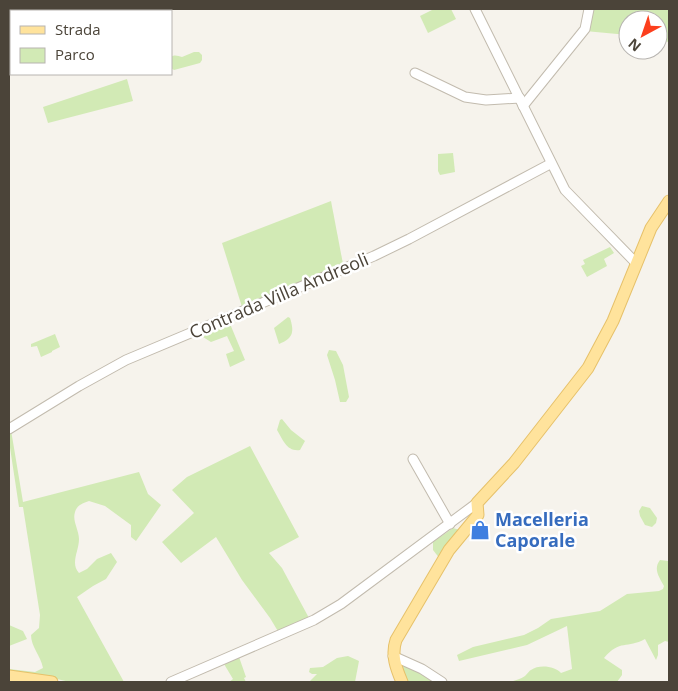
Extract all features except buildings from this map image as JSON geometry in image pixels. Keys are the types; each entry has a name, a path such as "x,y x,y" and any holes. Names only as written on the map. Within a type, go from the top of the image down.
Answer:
{"main road":[{"path":"402,682 393,648 437,566 478,515 478,503 514,463 588,368 613,321 652,228 669,201"},
{"path":"9,676 52,682"}],"street":[{"path":"475,9 550,164 565,190 636,263"},
{"path":"521,102 585,29 588,9"},
{"path":"415,73 465,97 521,102"},
{"name":"Contrada Villa Andreoli","path":"9,429 126,360 374,256 550,164"},
{"path":"413,459 450,524"},
{"path":"171,682 314,620 343,602 478,503"},
{"path":"394,656 422,669 442,682"}],"green space":[{"path":"434,9 451,9 456,19 428,33 420,16"},
{"path":"592,9 669,9 669,42 668,10 618,10 618,34 585,31"},
{"path":"199,52 202,55 202,60 200,63 174,70 172,69 172,56 175,55 182,57"},
{"path":"127,79 133,101 48,123 43,107"},
{"path":"453,153 455,172 440,175 438,171 438,154"},
{"path":"331,201 343,264 242,307 222,243"},
{"path":"610,247 614,253 604,259 607,266 587,277 581,266 585,264 583,260"},
{"path":"288,317 290,318 292,334 288,339 279,344 274,328"},
{"path":"228,319 245,360 230,367 226,354 234,351 227,336 211,342 203,337 200,331"},
{"path":"55,334 60,347 52,352 41,357 37,346 31,347 31,344"},
{"path":"329,350 336,351 343,365 349,397 346,402 340,402 327,355"},
{"path":"282,419 291,430 305,441 300,450 292,449 281,438 277,430"},
{"path":"11,430 23,502 139,472 148,494 161,505 136,541 131,537 131,525 105,506 89,501 79,506 75,512 74,519 79,543 75,565 79,573 87,569 97,559 111,553 117,562 106,579 77,597 124,682 70,682 9,671 9,669 35,672 43,668 31,639 31,635 39,628 40,615 23,507 19,507 9,441 9,431"},
{"path":"250,446 299,537 269,553 282,568 309,618 279,633 242,580 216,537 181,563 162,542 194,513 172,490 187,477"},
{"path":"642,506 650,508 657,518 656,523 652,527 645,525 640,516 639,511"},
{"path":"453,528 460,530 440,559 433,550 433,542"},
{"path":"660,560 668,561 669,565 669,642 665,641 658,645 656,660 645,639 615,648 604,658 622,670 622,675 617,682 510,682 523,677 534,668 542,666 551,667 561,673 572,669 567,626 527,645 459,661 457,655 473,647 524,635 551,619 600,611 627,594 663,589 664,586 657,570"},
{"path":"9,625 23,631 27,639 9,646"},
{"path":"348,656 359,661 355,682 309,682 317,674 309,672 310,668 323,667 337,658"},
{"path":"239,657 246,682 229,682 233,679 224,664"},
{"path":"403,664 438,682 407,682 401,665"}],"place":[{"name":"Macelleria Caporale","path":"480,530"}]}
